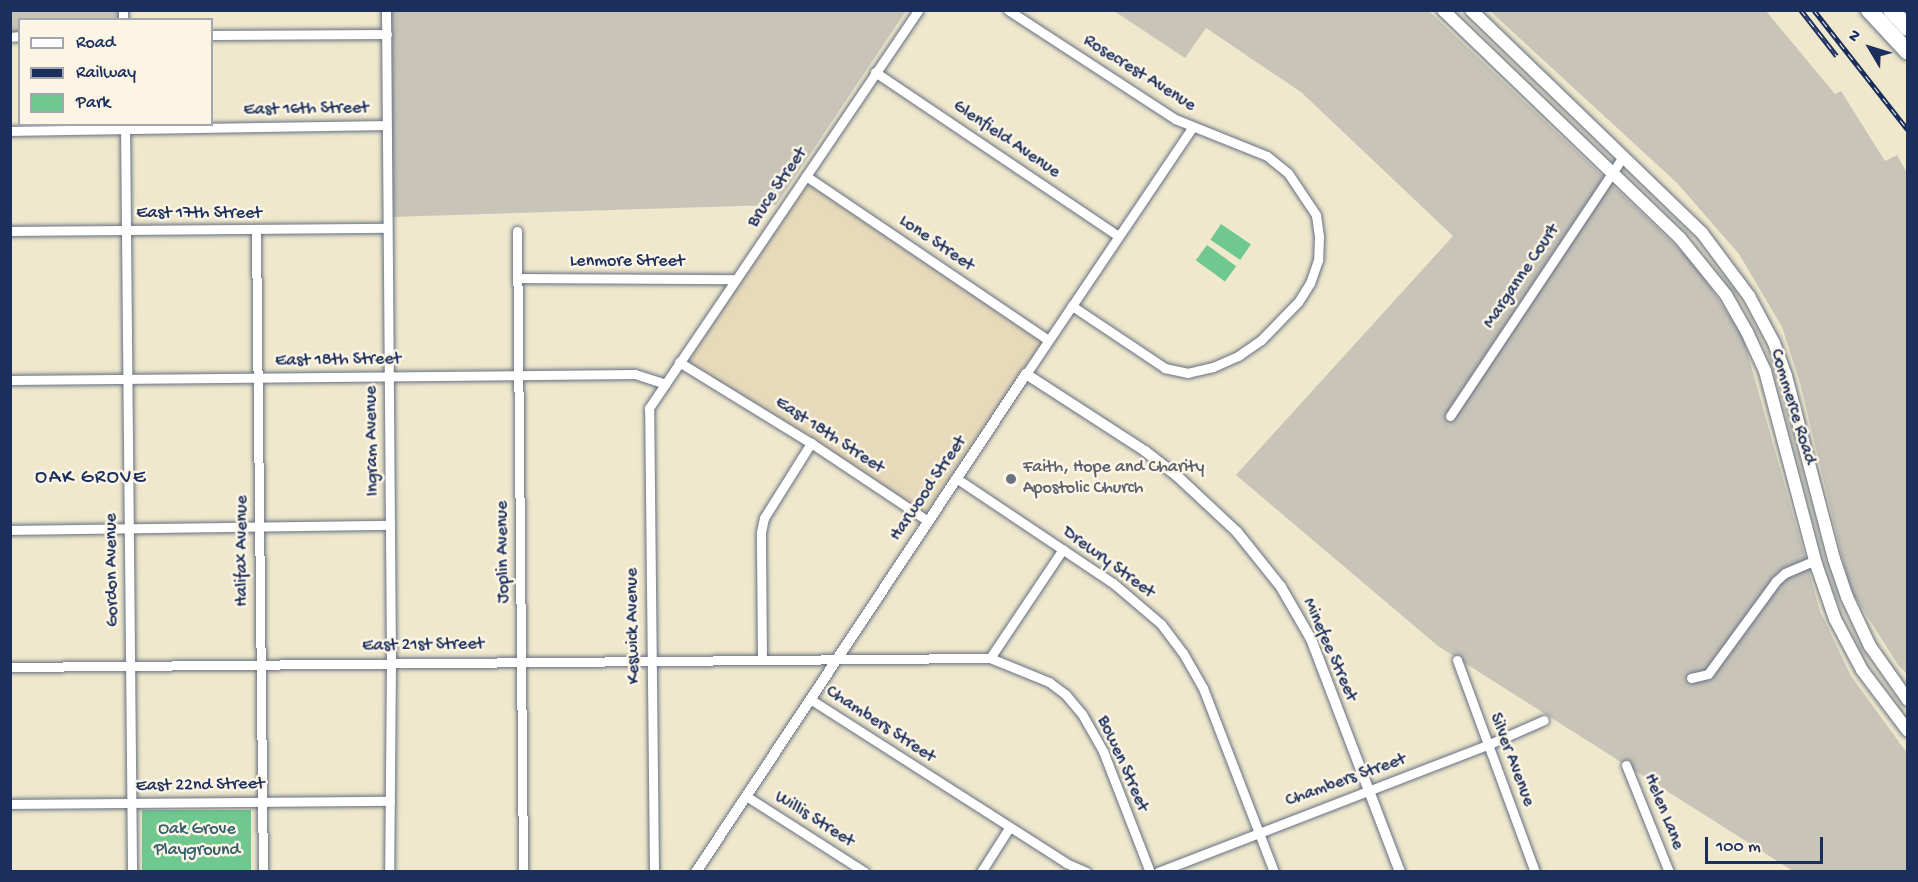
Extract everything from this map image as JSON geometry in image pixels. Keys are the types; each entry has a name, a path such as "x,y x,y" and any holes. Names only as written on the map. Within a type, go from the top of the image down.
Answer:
{"highway":[{"path":"1869,10 1908,52"},
{"path":"1891,10 1908,28"}],"main road":[{"name":"Commerce Road","path":"1443,10 1701,260 1726,295 1748,332 1773,398 1815,560 1830,605 1848,645 1870,682 1908,731"},
{"name":"Commerce Road","path":"1471,10 1712,244 1739,280 1767,328 1791,393 1844,591 1870,646 1908,700"}],"street":[{"name":"Ingram Avenue","path":"386,10 391,663 389,872"},
{"name":"Bruce Street","path":"665,384 918,10"},
{"name":"Rosecrest Avenue","path":"1008,10 1175,119 1192,128 1267,156 1288,173 1316,215 1319,237 1318,260 1310,283 1283,320 1254,346 1213,367 1188,373 1165,369 1072,306"},
{"path":"213,35 387,34"},
{"name":"Glenfield Avenue","path":"875,72 1118,236"},
{"name":"East 16th Street","path":"10,131 125,127 386,125"},
{"name":"Gordon Avenue","path":"125,127 132,872"},
{"name":"Harwood Street","path":"696,872 1048,340 1192,128"},
{"name":"Marganne Court","path":"1450,416 1623,157"},
{"name":"Lone Street","path":"806,176 1048,340"},
{"name":"East 17th Street","path":"10,231 387,228"},
{"name":"Halifax Avenue","path":"256,230 263,872"},
{"name":"Joplin Avenue","path":"517,231 523,872"},
{"name":"Lenmore Street","path":"517,278 736,279"},
{"name":"East 18th Street","path":"680,362 812,443 928,521"},
{"name":"East 18th Street","path":"10,380 635,374 665,384"},
{"name":"Minefee Street","path":"1026,374 1161,463 1249,545 1291,602 1307,632 1400,872"},
{"name":"Keswick Avenue","path":"654,872 648,412 665,384"},
{"path":"762,659 761,532 764,518 812,443"},
{"name":"Drewry Street","path":"956,478 1063,549 1137,602 1161,624 1183,653 1210,705 1274,872"},
{"path":"10,530 390,525"},
{"path":"990,658 1063,549"},
{"path":"1691,678 1708,674 1776,581 1785,573 1815,560"},
{"name":"Bowen Street","path":"836,659 990,658 1049,682 1066,695 1082,714 1103,751 1150,872"},
{"name":"East 21st Street","path":"10,667 836,659"},
{"name":"Silver Avenue","path":"1456,660 1536,872"},
{"name":"Chambers Street","path":"810,699 1010,828 1066,863 1086,872"},
{"name":"Chambers Street","path":"1158,872 1258,831 1487,745 1544,720"},
{"name":"Helen Lane","path":"1626,765 1669,872"},
{"name":"Willis Street","path":"746,796 865,872"},
{"name":"East 22nd Street","path":"10,804 390,801"},
{"path":"981,872 1010,828"}],"shaded area":[{"path":"10,11 123,11 123,18 18,18 18,37 11,37"},
{"path":"388,11 906,11 776,205 391,217"},
{"path":"1114,11 1429,11 1695,264 1743,337 1820,611 1851,676 1907,753 1907,871 1793,871 1438,646 1236,475 1453,236 1301,92 1206,28 1185,58"},
{"path":"1490,11 1766,11 1835,94 1841,91 1885,161 1897,155 1908,175 1907,674 1898,665 1850,589 1800,383 1782,327 1739,254 1677,183"},
{"path":"806,176 1048,339 924,523 682,360"}],"green space":[{"path":"1221,224 1251,244 1240,260 1210,240"},
{"path":"1207,245 1236,266 1225,282 1196,260"},
{"name":"Oak Grove Playground","path":"142,810 251,810 251,871 142,871"}],"railway":[{"path":"1801,10 1837,56"},
{"path":"1814,10 1908,130"}],"place":[{"name":"Faith, Hope and Charity Apostolic Church","path":"1011,479"}],"district":[{"name":"OAK GROVE","path":"91,478"}]}
